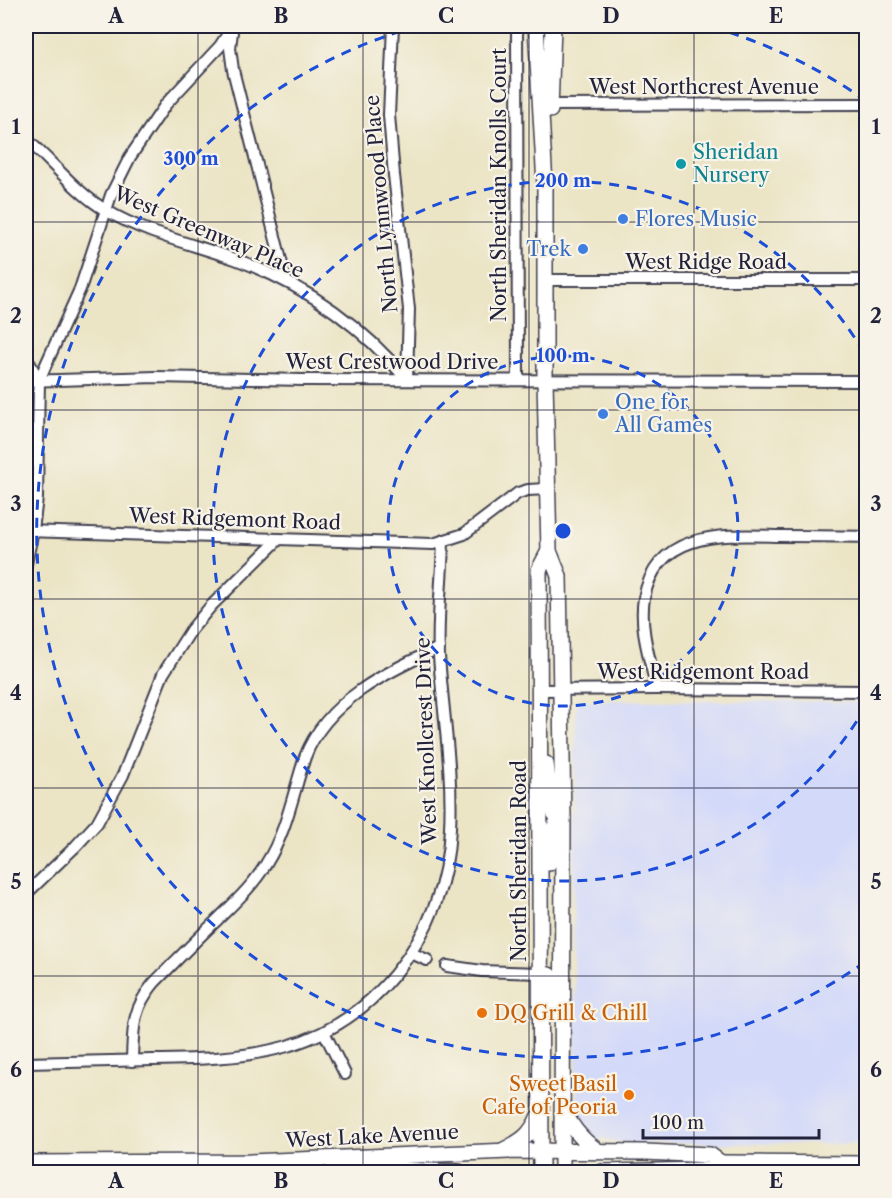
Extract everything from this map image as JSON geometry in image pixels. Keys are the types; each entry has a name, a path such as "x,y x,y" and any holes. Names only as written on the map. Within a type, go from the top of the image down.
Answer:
{"main road":[{"name":"North Sheridan Road","path":"536,26 546,105"},
{"name":"North Sheridan Road","path":"553,26 546,105 545,380 549,551 559,576 563,818 562,1173"},
{"name":"North Sheridan Road","path":"541,1173 539,570 549,551"},
{"path":"539,741 549,771 551,806 555,814 563,818"},
{"path":"540,900 549,871 550,837 555,823 563,818"},
{"path":"540,973 549,975 551,979 553,1007 562,1024"},
{"path":"502,1151 519,1143 533,1129 541,1110"},
{"path":"562,1110 577,1134 598,1151"},
{"name":"West Lake Avenue","path":"302,1167 502,1151 598,1151 710,1155 721,1163"},
{"name":"West Lake Avenue","path":"26,1163 91,1168 202,1163 459,1173"},
{"name":"West Lake Avenue","path":"605,1172 711,1170 721,1163 867,1164"}],"street":[{"path":"26,564 29,530 38,489 39,380 80,289 114,188 140,140 166,104 220,46 233,26"},
{"path":"233,26 230,48 233,69 286,280"},
{"name":"North Lynnwood Place","path":"393,26 389,116 409,309 407,380"},
{"name":"North Sheridan Knolls Court","path":"516,26 518,380"},
{"name":"West Northcrest Avenue","path":"546,105 867,104"},
{"name":"West Greenway Place","path":"26,139 89,198 106,210 151,231 235,259 286,280 318,299 356,327 391,360 407,380"},
{"name":"West Ridge Road","path":"545,280 867,280"},
{"path":"26,357 39,380"},
{"name":"West Crestwood Drive","path":"26,381 156,377 303,380 867,381"},
{"path":"443,542 466,532 518,493 547,489"},
{"name":"West Ridgemont Road","path":"29,530 430,544 443,542"},
{"path":"657,689 645,634 644,600 648,584 656,570 674,551 698,539 715,536 867,537"},
{"path":"26,894 75,848 97,823 123,775 163,674 191,630 211,606 279,539"},
{"name":"West Knollcrest Drive","path":"26,1063 245,1056 281,1048 324,1032 348,1017 379,991 411,953 428,923 438,898 446,871 449,848 450,798 439,648 443,542"},
{"path":"132,1061 135,1018 141,1000 154,983 249,888 264,868 285,826 309,750 322,726 339,707 359,691 439,648"},
{"name":"West Ridgemont Road","path":"539,690 867,692"},
{"path":"411,953 427,960"},
{"path":"447,966 482,971 540,973"},
{"path":"324,1032 345,1074"}],"shaded area":[{"path":"576,700 866,702 866,1144 624,1143 594,1137 581,1122 577,1098 573,909"}],"place":[{"name":"Sheridan Nursery","path":"681,164"},
{"name":"Flores Music","path":"623,219"},
{"name":"Trek","path":"583,249"},
{"name":"One for All Games","path":"603,414"},
{"name":"DQ Grill & Chill","path":"482,1013"},
{"name":"Sweet Basil Cafe of Peoria","path":"629,1095"}]}
